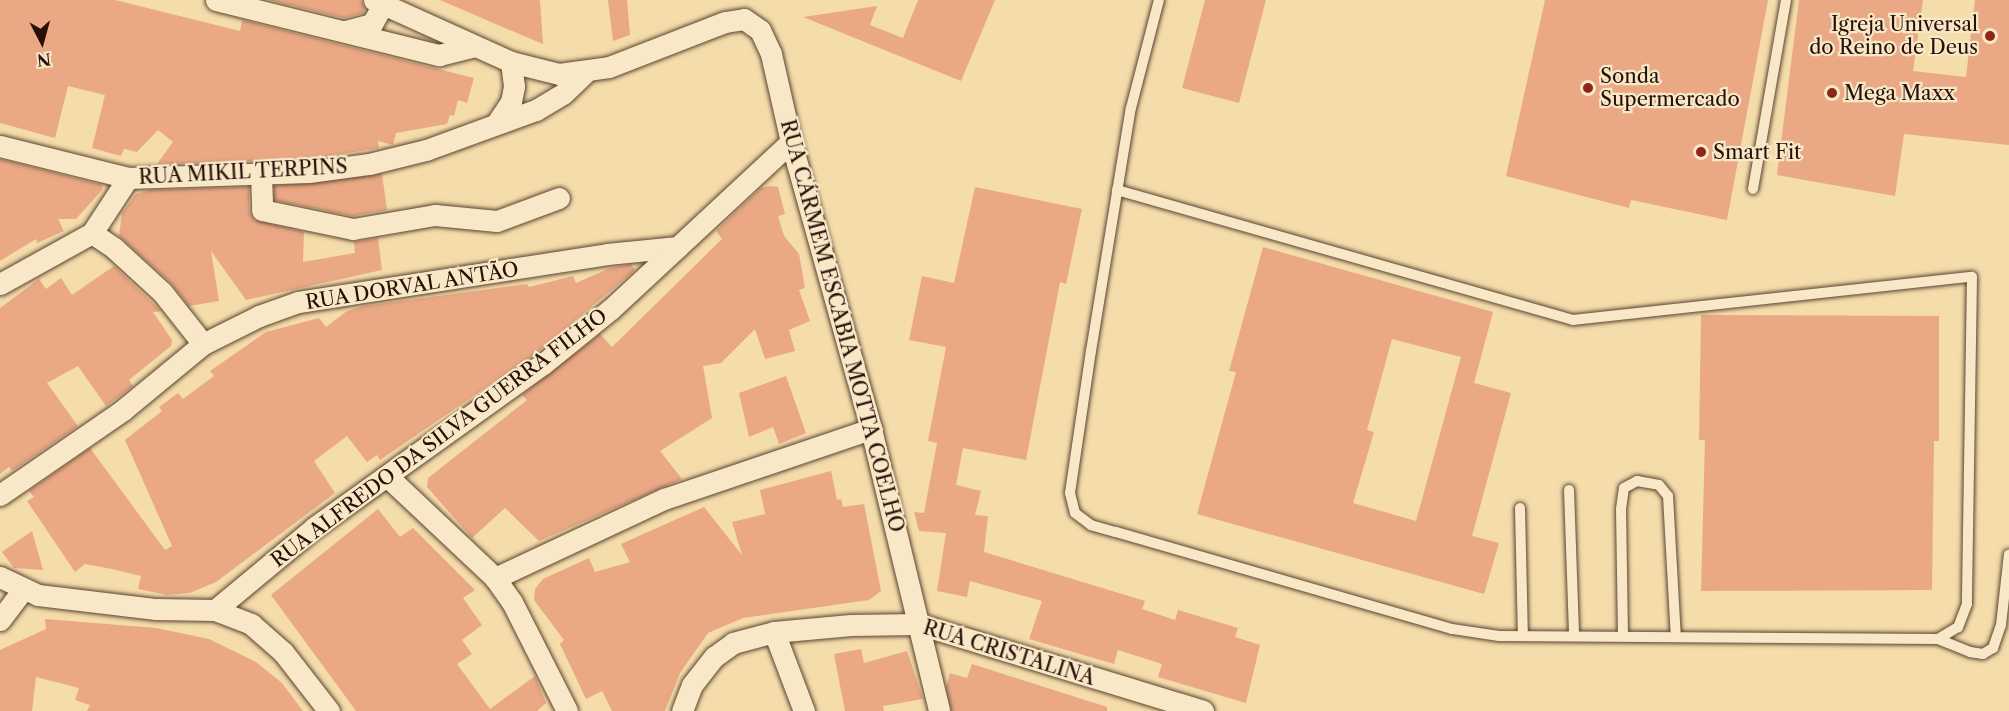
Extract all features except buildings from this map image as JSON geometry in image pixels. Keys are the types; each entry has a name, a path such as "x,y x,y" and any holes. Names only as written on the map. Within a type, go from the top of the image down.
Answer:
{"street":[{"path":"216,0 439,55 475,46"},
{"path":"346,31 372,24 379,2 511,62 514,86 511,102 496,124"},
{"name":"RUA MIKIL TERPINS","path":"511,62 559,74 586,72 609,67 725,22 744,19 760,30"},
{"name":"RUA CÁRMEM ESCABIA MOTTA COELHO","path":"760,30 771,54 791,142 871,429 939,711"},
{"name":"RUA MIKIL TERPINS","path":"0,146 128,178 261,174 369,164 426,150 496,124 563,94 586,72"},
{"name":"RUA ALFREDO DA SILVA GUERRA FILHO","path":"215,609 315,527 543,364 678,247 791,142"},
{"path":"261,174 262,210 353,229 435,215 497,221 559,198"},
{"path":"0,284 92,233 128,178"},
{"path":"92,233 142,272 203,344"},
{"name":"RUA DORVAL ANTÃO","path":"0,495 123,410 203,344 258,316 298,302 607,254 678,247"},
{"path":"495,578 664,500 871,429"},
{"path":"388,477 495,578 512,602 567,711"},
{"path":"0,577 38,595 156,609 215,609 259,631 283,652 329,711"},
{"path":"0,620 23,589"},
{"name":"RUA CRISTALINA","path":"682,711 692,685 714,657 734,643 774,632 851,625 919,624 1203,711"},
{"path":"774,632 804,711"}],"lane":[{"path":"1160,0 1131,108 1117,190 1070,493 1075,513 1099,527 1452,629 1523,636 1938,639 1970,652 1983,654 1993,648 2001,625 2009,554"},
{"path":"1753,189 1786,0"},
{"path":"1117,190 1573,320 1972,277 1967,604 1958,627 1938,639"},
{"path":"1623,636 1621,509 1624,488 1637,481 1659,485 1668,496 1676,636"},
{"path":"1569,490 1574,636"},
{"path":"1520,508 1523,636"}],"place":[{"name":"Igreja Universal do Reino de Deus","path":"1990,36"},
{"name":"Sonda Supermercado","path":"1588,88"},
{"name":"Mega Maxx","path":"1832,93"},
{"name":"Smart Fit","path":"1701,152"}]}
